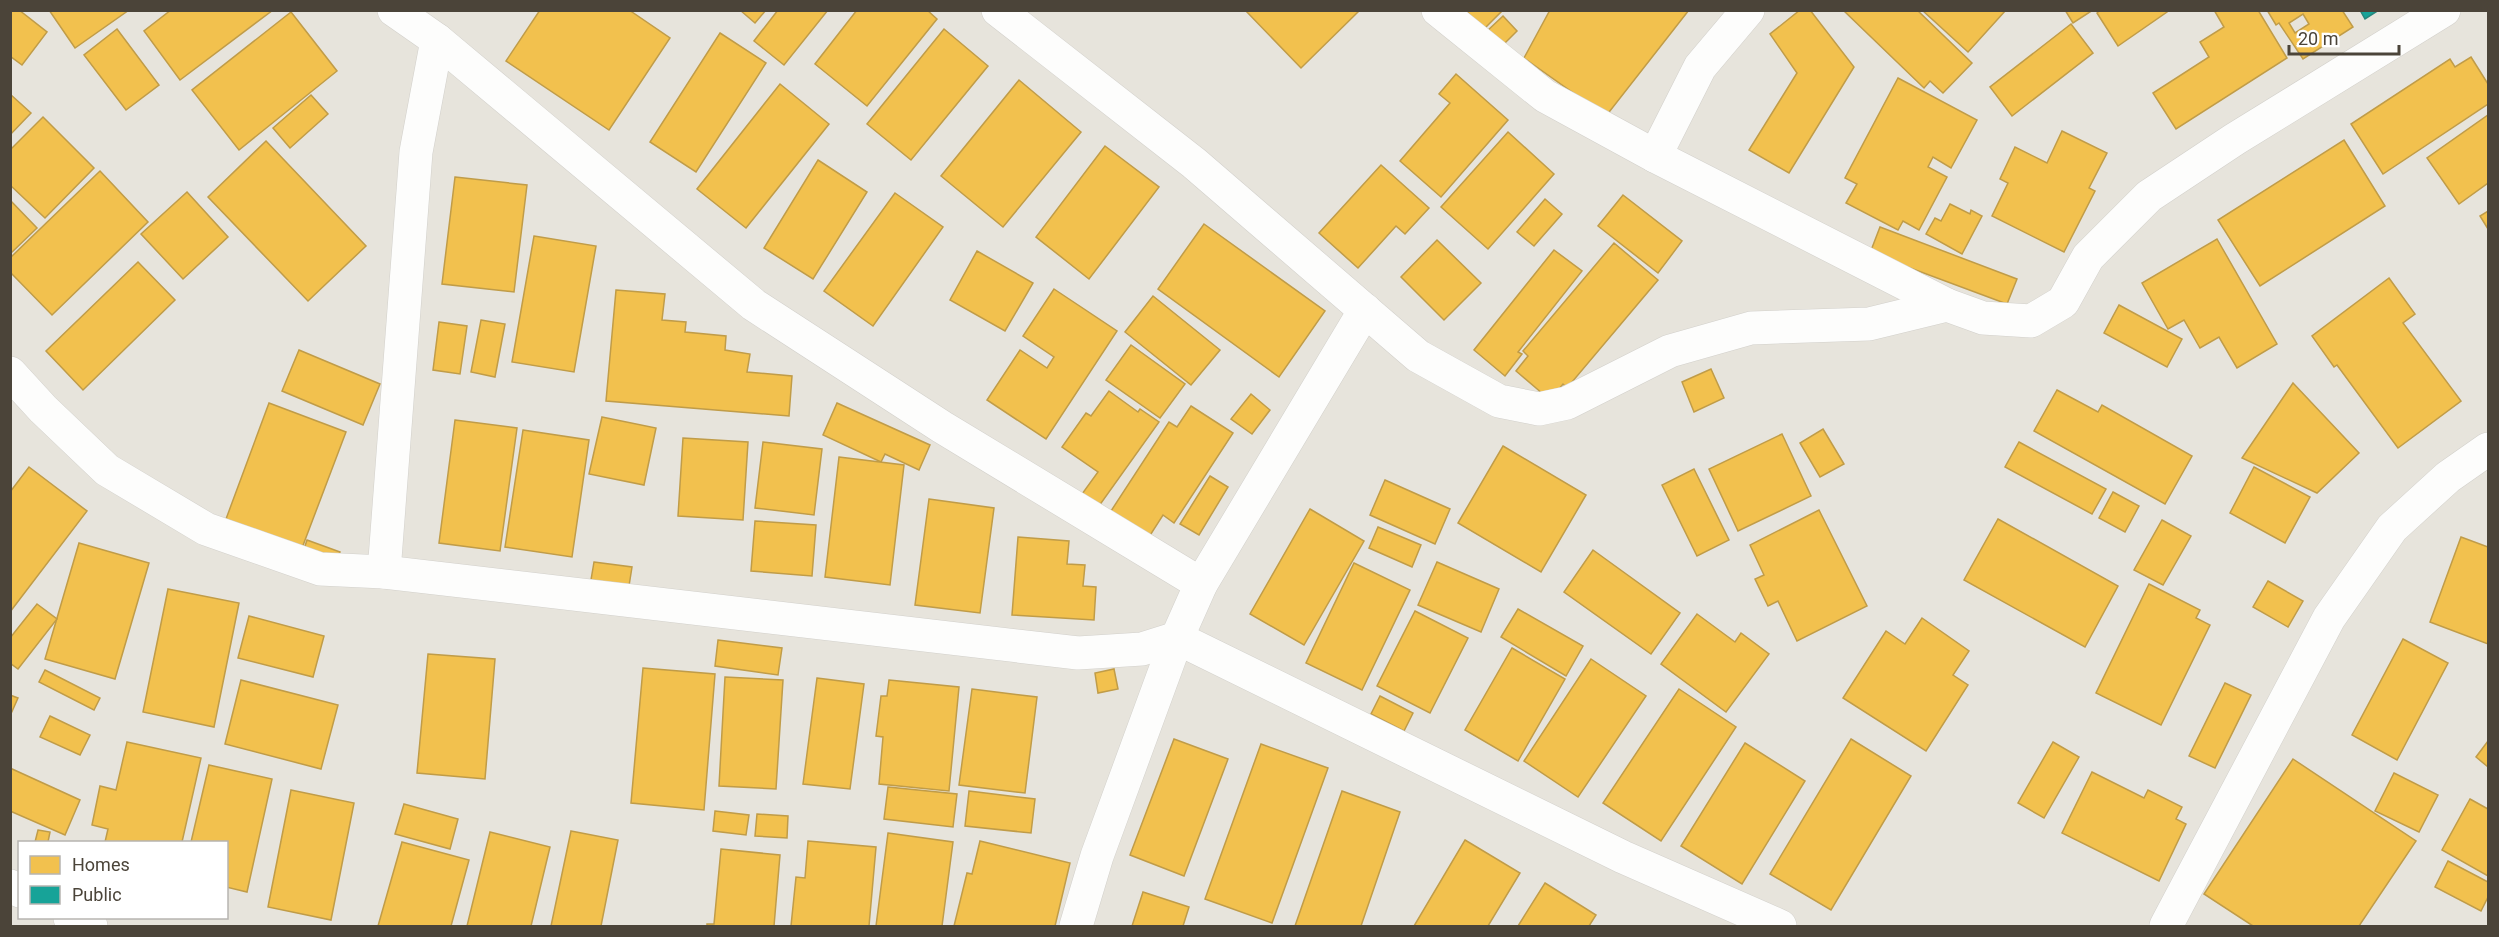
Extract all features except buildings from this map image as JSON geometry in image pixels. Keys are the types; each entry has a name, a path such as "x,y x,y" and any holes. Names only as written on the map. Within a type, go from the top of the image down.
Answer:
{"street":[{"path":"394,10 437,40 754,305 942,427 1201,584"},
{"path":"998,10 1194,163 1419,356 1499,400 1539,409 1567,403 1670,351 1751,328 1869,324 1947,304"},
{"path":"1438,10 1545,96 1655,156 1947,304 1983,318 2031,321 2063,302 2088,257 2149,196 2235,139 2444,10"},
{"path":"1655,156 1700,67 1748,10"},
{"path":"384,573 416,152 437,40"},
{"path":"1076,927 1097,856 1178,638 1201,584 1365,310"},
{"path":"10,373 43,409 107,470 206,529 320,569 384,573 1078,653 1142,649 1178,638 1623,857 1780,927"},
{"path":"2166,927 2335,609 2392,528 2448,477 2488,449"},
{"path":"71,919 91,927"}],"shaded area":[{"path":"10,11 2488,11 2488,926 11,926"}]}
